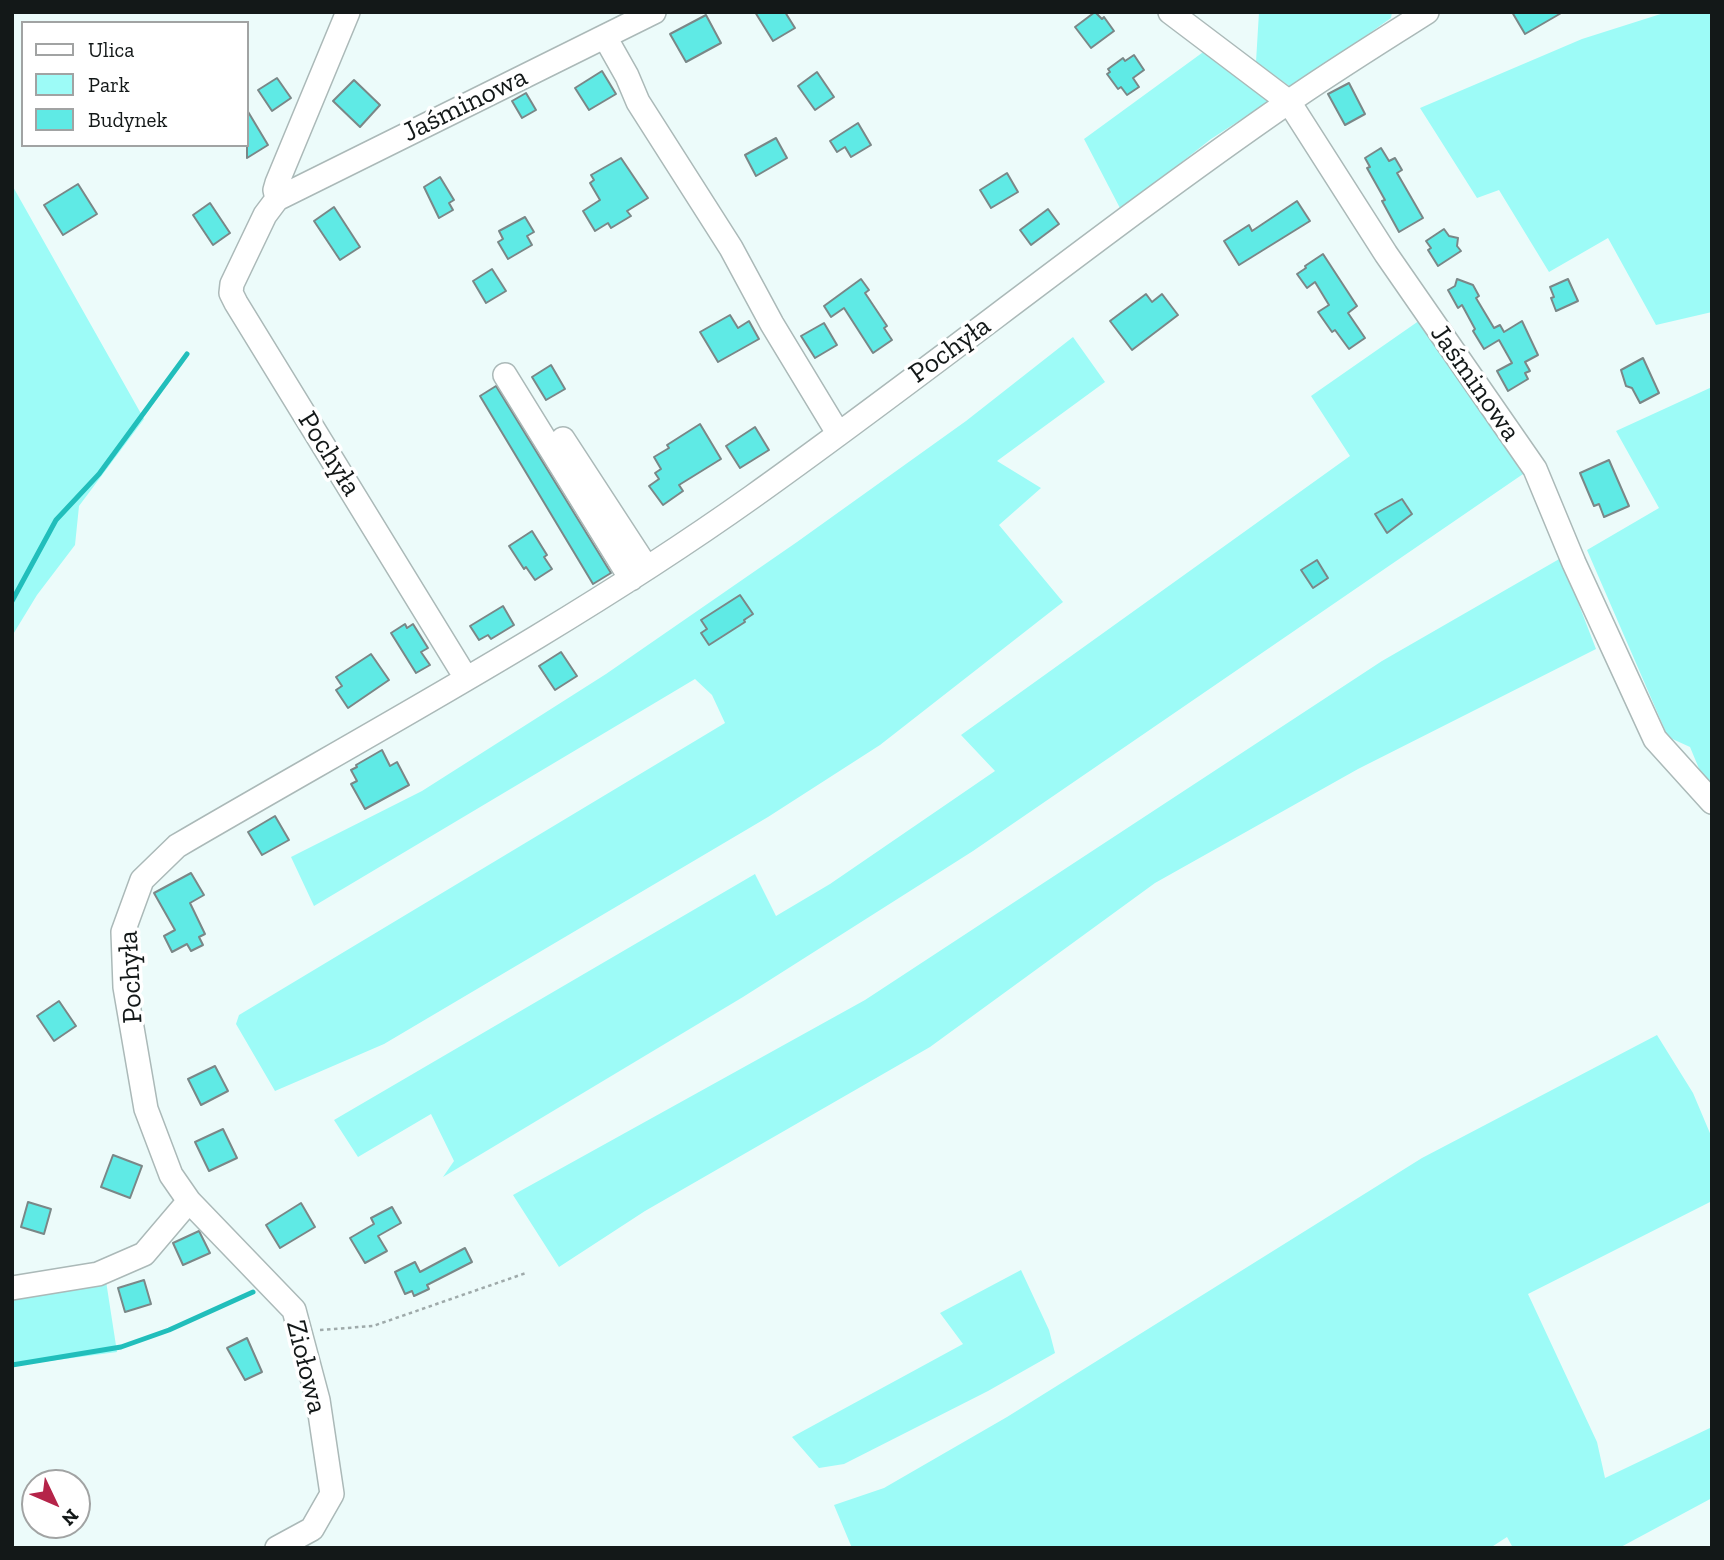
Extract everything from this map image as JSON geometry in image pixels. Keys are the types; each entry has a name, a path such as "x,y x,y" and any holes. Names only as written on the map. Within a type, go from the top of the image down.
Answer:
{"street":[{"path":"277,199 277,183 348,12"},
{"name":"Jaśminowa","path":"277,199 654,12"},
{"name":"Jaśminowa","path":"1170,12 1289,102 1386,254 1535,469 1574,563 1655,739 1712,802"},
{"name":"Pochyła","path":"189,1201 171,1175 146,1109 125,987 123,932 142,880 177,846 466,678 639,573 751,498 1289,102 1427,12"},
{"path":"605,37 638,102 731,248 772,324 838,433"},
{"name":"Pochyła","path":"277,199 265,215 232,284 231,293 466,678"},
{"path":"505,374 639,573"},
{"path":"549,417 639,573"},
{"path":"12,1288 98,1273 144,1254 189,1201"},
{"name":"Ziołowa","path":"189,1201 294,1310 300,1331 317,1400 332,1494 313,1529 277,1548"}],"path":[{"path":"300,1331 373,1326 526,1273"}],"green space":[{"path":"1259,12 1392,12 1391,18 1292,88 1256,62"},
{"path":"1667,12 1712,12 1712,312 1656,325 1608,238 1549,272 1499,190 1477,198 1420,108 1582,39"},
{"path":"1206,50 1274,98 1211,139 1121,210 1084,139"},
{"path":"12,185 144,419 79,506 75,545 37,595 12,636"},
{"path":"1423,318 1526,472 973,851 743,997 443,1177 454,1161 431,1114 358,1157 334,1120 755,874 776,916 830,884 995,771 961,735 1350,456 1311,396"},
{"path":"1073,337 1105,382 997,461 1041,488 999,525 1063,602 880,745 768,817 384,1044 275,1091 236,1024 239,1015 725,723 712,695 695,679 314,906 291,857 422,791 606,674 966,421"},
{"path":"1712,387 1712,789 1705,783 1690,747 1668,737 1587,550 1659,508 1616,431"},
{"path":"1561,558 1596,649 1358,769 1155,883 930,1047 645,1211 559,1267 513,1195 865,1000 1382,661"},
{"path":"1657,1035 1693,1093 1712,1138 1712,1201 1528,1294 1597,1442 1605,1478 1712,1427 1712,1498 1619,1548 1513,1548 1507,1537 1490,1548 852,1548 834,1505 884,1488 1007,1417 1422,1158"},
{"path":"1021,1270 1049,1330 1055,1353 988,1391 844,1464 819,1468 792,1437 963,1344 940,1313"},
{"path":"106,1281 117,1352 12,1366 12,1293"}],"building":[{"path":"755,12 785,12 795,28 773,41"},
{"path":"1095,12 1102,19 1104,17 1114,31 1091,48 1075,27"},
{"path":"1512,12 1563,12 1525,34"},
{"path":"706,15 721,43 686,62 670,34"},
{"path":"1134,55 1144,70 1133,78 1139,87 1127,95 1121,87 1118,89 1107,74 1110,72 1108,69 1123,58 1125,61"},
{"path":"602,71 616,94 589,110 575,88"},
{"path":"817,72 834,97 815,110 798,86"},
{"path":"277,78 291,98 272,111 258,90"},
{"path":"354,80 380,105 360,127 333,101"},
{"path":"1349,83 1365,114 1345,125 1328,94"},
{"path":"526,93 536,110 522,118 512,101"},
{"path":"248,112 268,145 247,158 248,147"},
{"path":"858,123 871,145 851,157 845,147 837,152 830,141"},
{"path":"776,138 787,158 756,176 745,155"},
{"path":"1381,148 1389,161 1395,158 1402,170 1397,173 1423,218 1399,232 1367,168 1370,167 1365,158"},
{"path":"621,158 648,198 627,211 631,216 611,228 608,223 595,231 583,211 600,200 590,183 594,180 591,175"},
{"path":"1007,173 1018,192 991,208 980,190"},
{"path":"440,177 454,200 449,203 453,210 439,218 424,187"},
{"path":"78,184 97,214 63,235 44,205"},
{"path":"1297,201 1310,221 1239,265 1224,241 1249,225 1252,231"},
{"path":"210,203 230,233 213,245 193,215"},
{"path":"334,207 360,247 340,260 314,221"},
{"path":"1048,209 1059,224 1031,245 1020,230"},
{"path":"525,217 534,232 527,236 532,245 508,259 498,242 503,239 499,231"},
{"path":"1444,229 1449,236 1458,238 1457,246 1461,251 1438,266 1426,241"},
{"path":"1323,254 1357,306 1348,313 1365,338 1349,349 1335,330 1332,332 1318,312 1329,305 1315,282 1307,288 1297,274"},
{"path":"492,269 506,291 486,303 473,281"},
{"path":"861,279 869,290 865,293 887,326 884,328 892,340 873,353 844,308 831,317 824,306"},
{"path":"1457,279 1473,285 1479,296 1476,298 1494,328 1500,325 1504,332 1522,321 1538,355 1525,362 1530,371 1525,373 1528,379 1508,391 1497,371 1512,363 1499,340 1484,349 1462,305 1458,308 1448,290 1455,286"},
{"path":"1568,279 1578,301 1556,311 1550,287"},
{"path":"1146,294 1152,302 1162,294 1178,315 1132,350 1110,321"},
{"path":"730,315 738,328 749,321 759,339 718,362 700,332"},
{"path":"824,323 837,345 815,358 801,336"},
{"path":"1643,358 1659,393 1640,403 1632,388 1626,386 1621,370"},
{"path":"551,365 565,389 546,400 532,377"},
{"path":"496,386 611,573 593,584 480,396"},
{"path":"700,424 721,459 679,485 683,491 663,505 649,486 659,479 655,473 661,469 654,457 669,448 667,445"},
{"path":"755,427 769,450 740,468 726,446"},
{"path":"1609,460 1629,506 1604,517 1599,504 1594,506 1580,473"},
{"path":"1402,499 1412,514 1387,533 1375,514"},
{"path":"532,531 552,569 535,580 509,546"},
{"path":"1317,560 1328,578 1313,588 1301,570"},
{"path":"740,595 753,614 709,645 701,633 707,629 701,620"},
{"path":"503,606 514,625 491,639 488,635 479,640 470,626"},
{"path":"405,624 407,628 413,624 428,648 421,652 430,665 416,673 391,633"},
{"path":"561,652 577,676 555,690 539,666"},
{"path":"371,654 389,680 348,708 336,690 342,686 336,677"},
{"path":"382,750 390,766 397,762 409,785 365,809 351,784 357,781 351,770"},
{"path":"275,816 289,840 262,855 248,832"},
{"path":"191,873 204,895 190,903 205,934 199,937 203,945 191,951 187,944 172,952 164,936 175,930 154,893"},
{"path":"59,1001 76,1026 54,1041 37,1016"},
{"path":"215,1066 228,1091 201,1105 188,1079"},
{"path":"223,1129 237,1158 209,1171 195,1142"},
{"path":"113,1155 142,1166 130,1198 101,1187"},
{"path":"28,1202 51,1209 44,1234 21,1227"},
{"path":"301,1203 315,1227 280,1248 266,1225"},
{"path":"392,1207 401,1223 378,1236 387,1251 365,1263 350,1238 374,1224 371,1218"},
{"path":"199,1231 210,1253 183,1265 173,1243"},
{"path":"465,1248 472,1262 427,1285 429,1289 414,1296 412,1291 405,1294 395,1272 415,1262 420,1272"},
{"path":"144,1280 151,1304 125,1312 118,1288"},
{"path":"247,1338 262,1372 245,1380 227,1348"}],"waterway":[{"path":"12,601 56,520 99,474 187,354"},
{"path":"12,1365 121,1347 169,1330 253,1292"}]}
